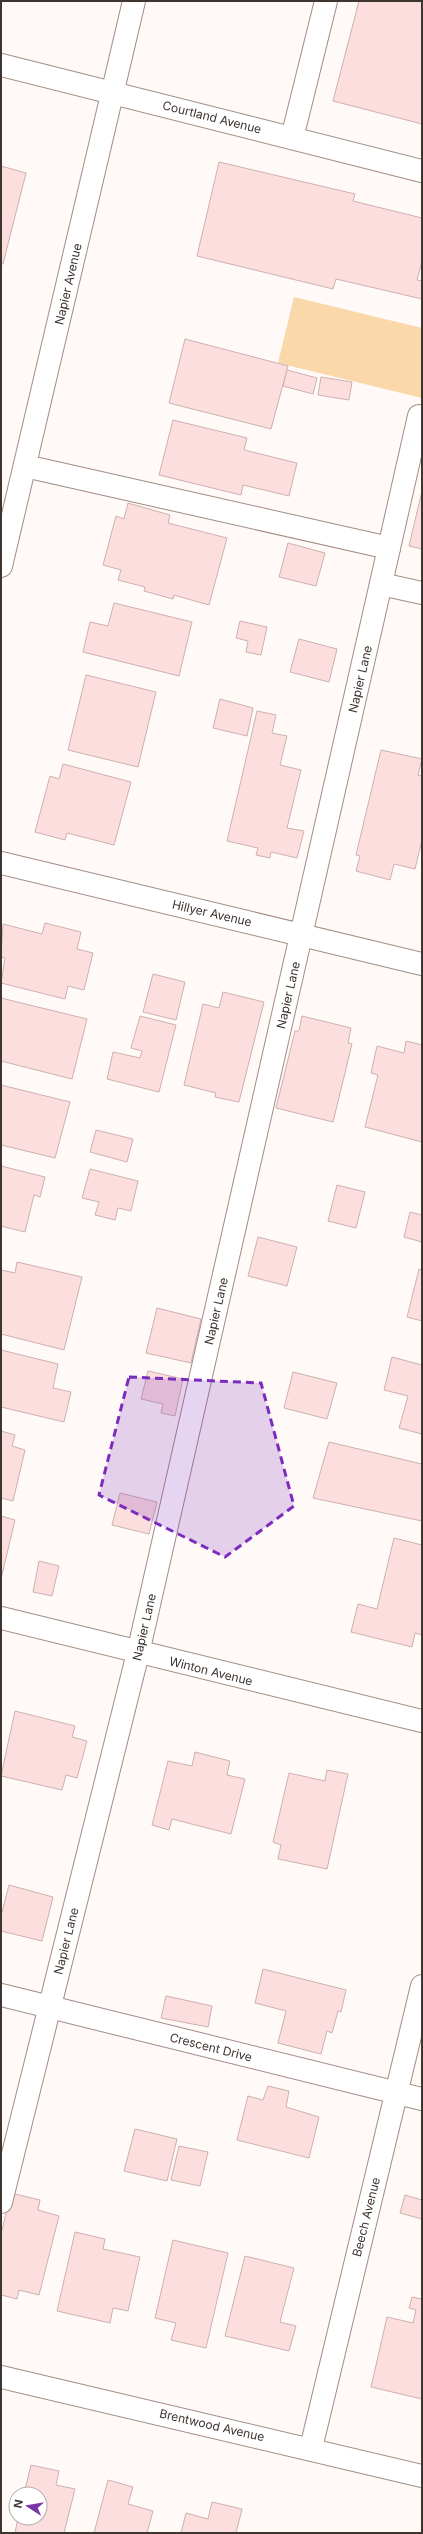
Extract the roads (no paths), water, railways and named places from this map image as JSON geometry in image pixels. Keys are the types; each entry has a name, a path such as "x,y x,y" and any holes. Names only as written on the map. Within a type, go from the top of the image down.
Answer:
{"street":[{"name":"Napier Avenue","path":"1,566 134,1"},
{"path":"292,138 326,1"},
{"name":"Courtland Avenue","path":"1,65 422,171"},
{"name":"Napier Lane","path":"1,2202 138,1653 419,416"},
{"path":"25,466 389,548"},
{"path":"381,584 422,593"},
{"name":"Hillyer Avenue","path":"1,862 422,964"},
{"name":"Winton Avenue","path":"1,1618 138,1653 422,1721"},
{"name":"Beech Avenue","path":"311,2448 422,1986"},
{"name":"Crescent Drive","path":"1,1995 422,2099"},
{"name":"Brentwood Avenue","path":"1,2377 311,2448 422,2476"}]}
